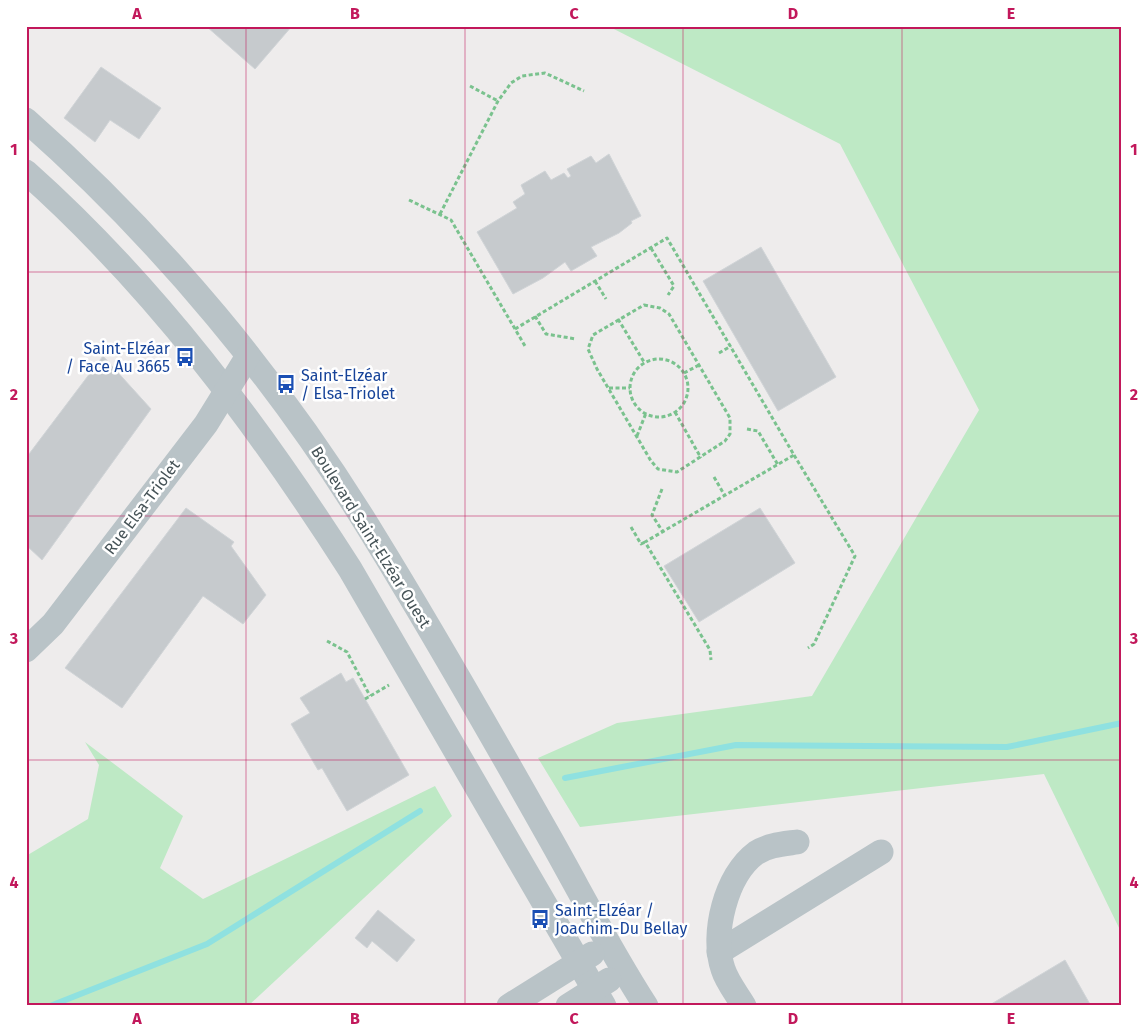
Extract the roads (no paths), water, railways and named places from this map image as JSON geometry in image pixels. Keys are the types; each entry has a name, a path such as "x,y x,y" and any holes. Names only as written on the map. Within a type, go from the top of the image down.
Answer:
{"street":[{"name":"Boulevard Saint-Elzéar Ouest","path":"26,120 134,223 197,294 248,356 330,469 374,536 624,971 646,1006"},
{"path":"26,172 114,258 181,334 227,392 304,498 350,569 599,997"},
{"name":"Rue Elsa-Triolet","path":"26,650 53,624 206,424 248,356"},
{"path":"744,1006 723,970 717,945 722,911 742,865 767,847 797,842"},
{"path":"719,952 880,852"},
{"path":"510,1006 578,961 609,944"},
{"path":"568,1006 599,997 624,971"}],"waterway":[{"path":"565,778 736,745 1007,747 1122,723"},
{"path":"50,1006 207,944 420,811"}],"place":[{"name":"Saint-Elzéar / Face Au 3665","path":"185,357"},
{"name":"Saint-Elzéar / Elsa-Triolet","path":"286,384"},
{"name":"Saint-Elzéar / Joachim-Du Bellay","path":"540,919"}]}
